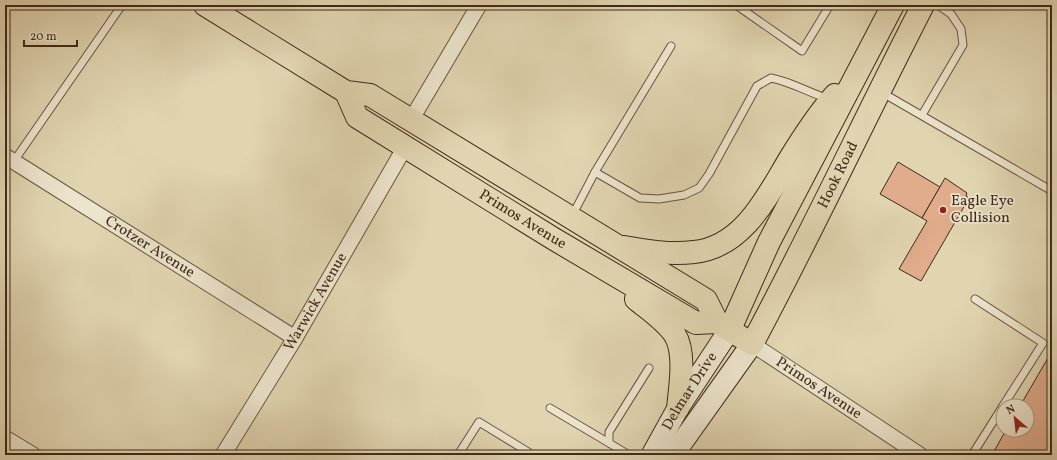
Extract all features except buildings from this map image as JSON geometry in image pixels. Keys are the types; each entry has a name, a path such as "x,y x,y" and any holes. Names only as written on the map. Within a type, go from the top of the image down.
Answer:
{"main road":[{"name":"Primos Avenue","path":"205,5 346,92 370,95 570,219 706,300 723,326"},
{"name":"Hook Road","path":"723,326 769,242 893,5"},
{"name":"Hook Road","path":"752,344 797,261 879,91 923,5"},
{"path":"612,244 672,254 695,252 711,248 740,231 762,205 808,130 831,100 860,68"},
{"name":"Primos Avenue","path":"346,92 357,117 405,147 600,266 696,322 723,326 752,344"},
{"path":"600,266 662,321 676,336 682,369 678,408"}],"street":[{"path":"411,120 479,5"},
{"name":"Warwick Avenue","path":"223,455 295,338 405,147"},
{"name":"Crotzer Avenue","path":"9,159 295,338"},
{"name":"Delmar Drive","path":"652,455 723,326"},
{"name":"Delmar Drive","path":"673,455 752,344"},
{"name":"Primos Avenue","path":"752,344 920,455"},
{"path":"5,438 33,455"}],"lane":[{"path":"9,159 122,5"},
{"path":"736,5 802,51 830,5"},
{"path":"922,116 963,45 961,29 951,14 938,5"},
{"path":"570,219 595,172 671,46"},
{"path":"595,172 640,198 659,199 684,195 699,188 709,174 757,86 771,78 785,81 810,93 831,100"},
{"path":"879,91 1052,191"},
{"path":"975,299 1043,343 1008,398"},
{"path":"609,443 609,432 649,368"},
{"path":"550,408 629,455"},
{"path":"972,455 995,419"},
{"path":"458,455 478,422 533,455"}],"place":[{"name":"Eagle Eye Collision","path":"943,210"}]}
